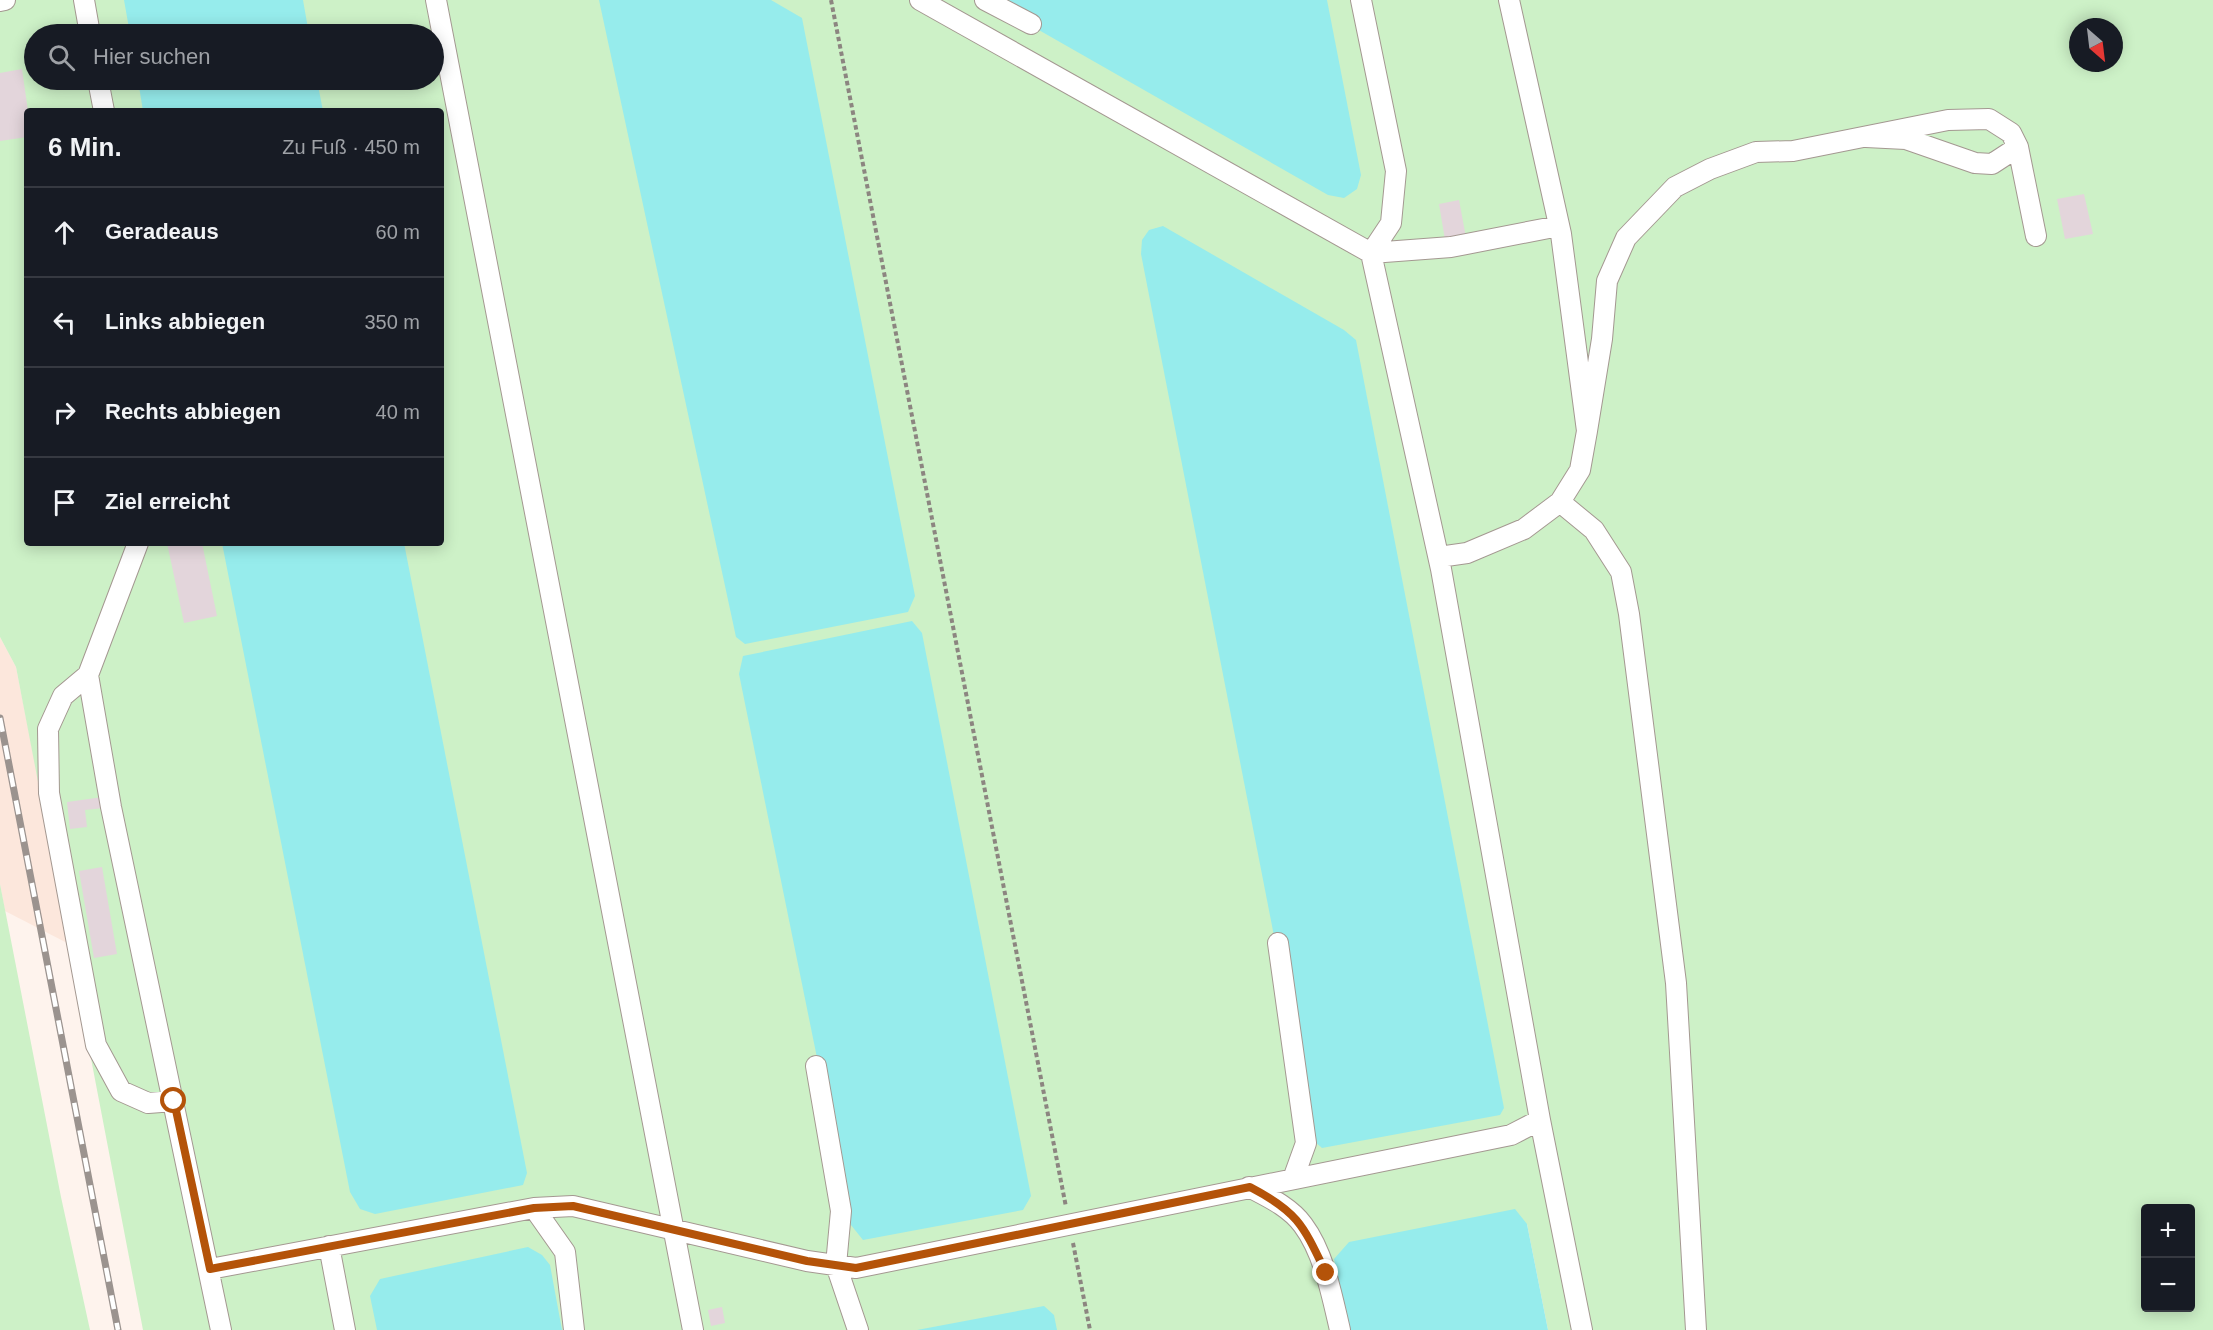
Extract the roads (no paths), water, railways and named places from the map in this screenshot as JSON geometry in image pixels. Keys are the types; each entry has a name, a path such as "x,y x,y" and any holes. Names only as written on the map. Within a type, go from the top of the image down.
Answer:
{"lane":[{"path":"0,1 5,0"},
{"path":"84,0 88,24"},
{"path":"436,0 441,24"},
{"path":"920,0 1371,253 1451,247 1559,226"},
{"path":"985,0 1031,24"},
{"path":"1361,0 1396,171 1390,224 1371,253 1438,557 1540,1120 1582,1330"},
{"path":"1509,0 1559,226 1587,431"},
{"path":"444,41 693,1330"},
{"path":"100,90 103,108"},
{"path":"1438,557 1467,553 1524,529 1560,502 1580,470 1602,339 1607,281 1626,238 1675,187 1710,169 1756,152 1793,151 1948,120 1989,119 2011,133 2018,147 2036,236"},
{"path":"1866,137 1906,139 1975,163 1992,164 2018,147"},
{"path":"1560,502 1594,530 1621,572 1629,614 1676,983 1696,1330"},
{"path":"137,546 88,675 63,696 48,729 49,793 96,1045 121,1091 148,1103 174,1101"},
{"path":"88,675 111,807 221,1330"},
{"path":"1278,943 1306,1143 1293,1179"},
{"path":"816,1066 841,1211 836,1265 858,1330"},
{"path":"210,1269 534,1208 573,1206 856,1268 1511,1135 1540,1120"},
{"path":"1250,1187 1276,1201 1302,1225 1326,1273 1340,1330"},
{"path":"534,1208 565,1252 574,1330"},
{"path":"329,1246 345,1330"}],"water":[{"path":"124,0 303,0 307,24 128,24"},
{"path":"599,0 771,0 802,18 915,596 908,612 745,644 736,637"},
{"path":"986,0 1327,0 1361,175 1357,189 1344,198 1328,195"},
{"path":"140,90 319,90 322,108 143,108"},
{"path":"1163,226 1344,330 1356,340 1504,1108 1500,1115 1322,1148 1314,1141 1141,254 1142,240 1149,230"},
{"path":"223,546 405,546 527,1173 523,1185 375,1214 360,1209 350,1192"},
{"path":"912,621 922,633 1031,1196 1023,1210 863,1240 851,1225 739,674 743,656"},
{"path":"1515,1209 1527,1224 1548,1330 1348,1330 1334,1259 1349,1242"},
{"path":"528,1247 542,1255 550,1265 562,1330 377,1330 370,1296 380,1279"},
{"path":"1044,1306 1054,1315 1057,1330 917,1330"}],"railway":[{"path":"0,718 118,1330"}]}
